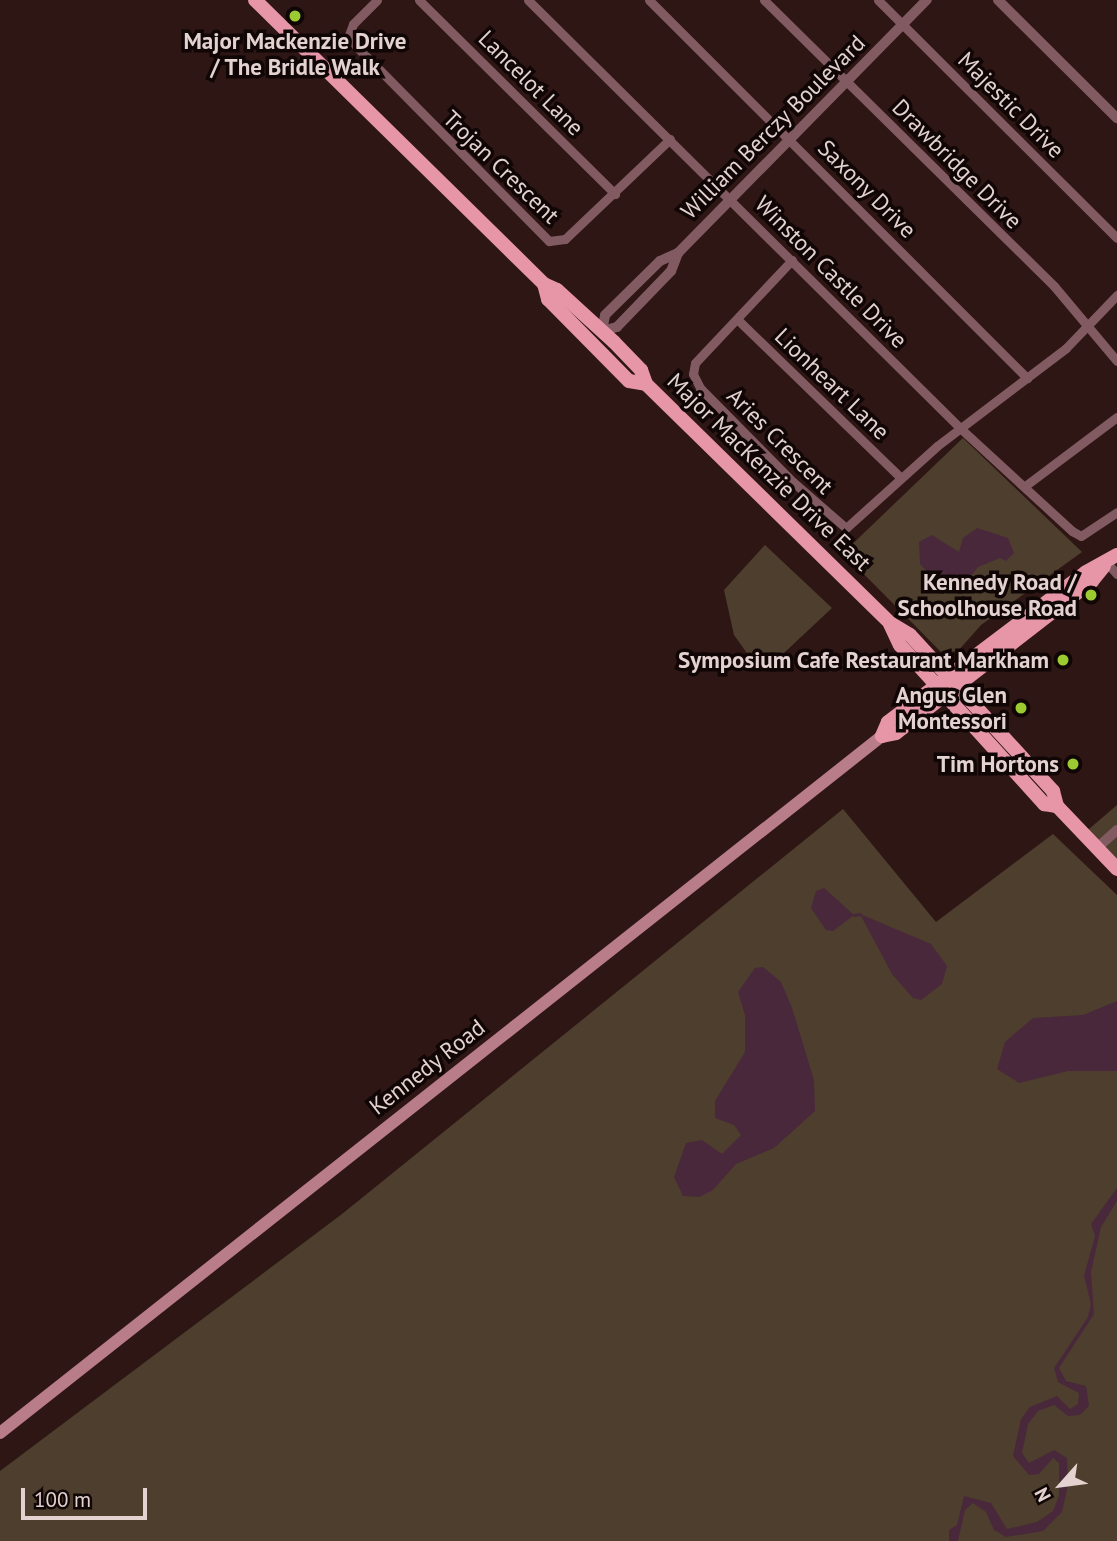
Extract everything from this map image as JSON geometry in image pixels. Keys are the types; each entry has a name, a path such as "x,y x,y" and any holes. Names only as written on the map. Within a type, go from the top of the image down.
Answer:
{"main road":[{"name":"Major MacKenzie Drive East","path":"257,1 544,284 557,290 641,370 646,384 890,623 900,645 948,685 1044,804 1057,806 1117,869"},
{"name":"Major MacKenzie Drive East","path":"544,284 548,299 629,381 646,384"},
{"name":"Kennedy Road","path":"0,1433 882,736 888,722 948,685 1086,572 1112,559"}],"street":[{"name":"Trojan Crescent","path":"377,0 354,24 348,38 542,236 554,242 565,239 670,139"},
{"name":"Lancelot Lane","path":"419,0 615,194"},
{"name":"Winston Castle Drive","path":"528,0 960,428 1082,536 1117,512"},
{"name":"Saxony Drive","path":"649,0 1027,378"},
{"name":"Drawbridge Drive","path":"764,0 1088,324 1117,361"},
{"name":"Majestic Drive","path":"878,0 1117,237"},
{"name":"William Berczy Boulevard","path":"602,331 617,327 671,271 678,253 927,0"},
{"path":"998,0 1117,118"},
{"name":"Aries Crescent","path":"792,260 695,363 693,374 700,388 841,527 852,527 900,477 1066,348 1117,295"},
{"name":"Lionheart Lane","path":"737,319 900,477"},
{"path":"1025,486 1117,417"},
{"path":"1112,559 1117,574"},
{"path":"1097,848 1117,830"}],"shaded area":[{"path":"963,438 1082,552 981,625 958,651 942,653 843,553"},
{"path":"977,528 1008,538 1014,553 1006,561 1000,558 978,567 959,592 946,592 920,564 919,542 932,535 959,552 963,538"},
{"path":"765,545 832,608 769,667 749,656 734,635 724,590"},
{"path":"1117,805 1117,872 1082,835"},
{"path":"843,809 936,922 1053,834 1117,895 1117,1541 0,1541 0,1471 342,1214"},
{"path":"824,888 854,915 833,931 826,930 811,908 816,891"},
{"path":"860,914 931,944 947,966 942,984 921,1000 913,998 892,974"},
{"path":"763,967 781,982 792,1008 814,1080 815,1111 774,1148 736,1164 713,1190 699,1197 683,1196 674,1177 686,1143 702,1140 722,1154 741,1135 734,1125 715,1118 715,1101 745,1052 745,1015 738,992 755,968"},
{"path":"1117,1001 1117,1071 1068,1071 1019,1083 997,1069 1005,1042 1033,1018 1083,1015"},
{"path":"1117,1188 1117,1201 1101,1227 1091,1272 1094,1314 1059,1368 1066,1381 1086,1386 1089,1406 1080,1415 1068,1416 1054,1405 1038,1411 1028,1424 1022,1453 1029,1463 1054,1450 1067,1458 1068,1485 1062,1512 1043,1531 1006,1537 994,1530 986,1512 973,1503 965,1510 958,1541 949,1541 949,1530 957,1525 964,1496 991,1503 1007,1529 1037,1522 1053,1511 1059,1496 1059,1463 1053,1458 1039,1474 1029,1475 1013,1456 1021,1419 1030,1407 1057,1396 1070,1409 1078,1404 1079,1393 1058,1382 1054,1368 1088,1317 1091,1304 1084,1276 1095,1236 1091,1224"}],"waterway":[{"path":"854,915 860,914"}],"place":[{"name":"Major Mackenzie Drive / The Bridle Walk","path":"295,16"},
{"name":"Kennedy Road / Schoolhouse Road","path":"1091,595"},
{"name":"Symposium Cafe Restaurant Markham","path":"1063,660"},
{"name":"Angus Glen Montessori","path":"1021,708"},
{"name":"Tim Hortons","path":"1073,764"}]}
